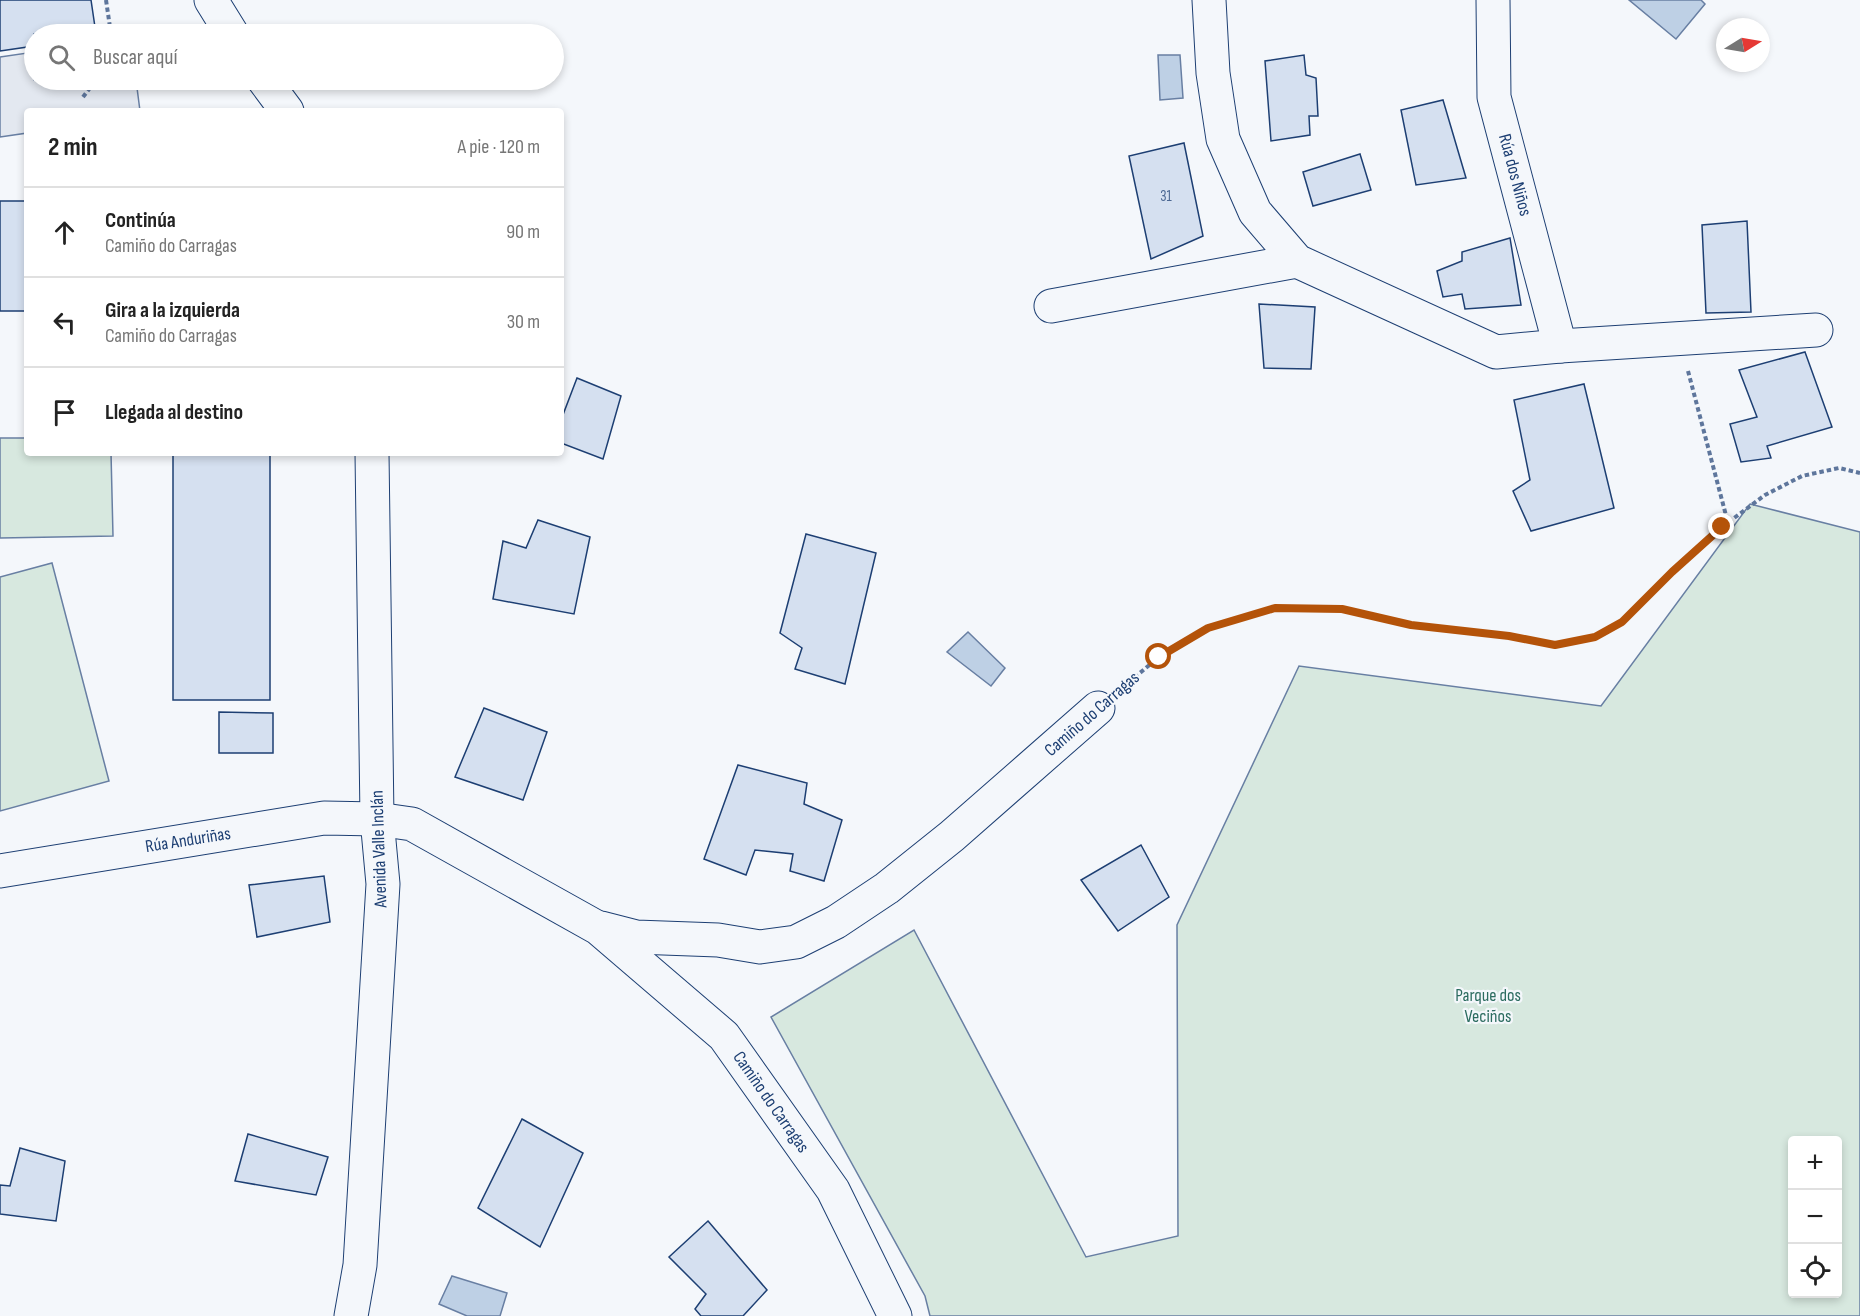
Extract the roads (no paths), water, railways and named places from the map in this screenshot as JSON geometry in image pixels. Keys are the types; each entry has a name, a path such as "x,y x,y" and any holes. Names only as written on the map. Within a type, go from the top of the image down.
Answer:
{"street":[{"path":"211,0 226,24"},
{"path":"1209,0 1213,73 1223,139 1255,212 1297,261 1496,352 1816,330"},
{"name":"Rúa dos Niños","path":"1493,0 1494,97 1560,346"},
{"path":"271,90 284,108"},
{"path":"1051,306 1297,261"},
{"name":"Avenida Valle Inclán","path":"351,1316 360,1265 383,884 377,819 372,456"},
{"name":"Camiño do Carragas","path":"598,928 636,937 718,940 760,947 795,942 836,922 887,888 952,836 1098,708"},
{"name":"Rúa Anduriñas","path":"0,871 324,818 377,819"},
{"name":"Camiño do Carragas","path":"377,819 412,824 598,928 724,1036 833,1190 895,1316"}],"water":[{"path":"1629,0 1701,0 1705,4 1676,39"},
{"path":"1158,55 1180,55 1183,98 1160,100"},
{"path":"968,632 1005,668 991,686 947,652"},
{"path":"452,1276 507,1293 500,1316 467,1316 439,1304"}],"park label":[{"name":"Parque dos Veciños","path":"1488,1005"}]}
